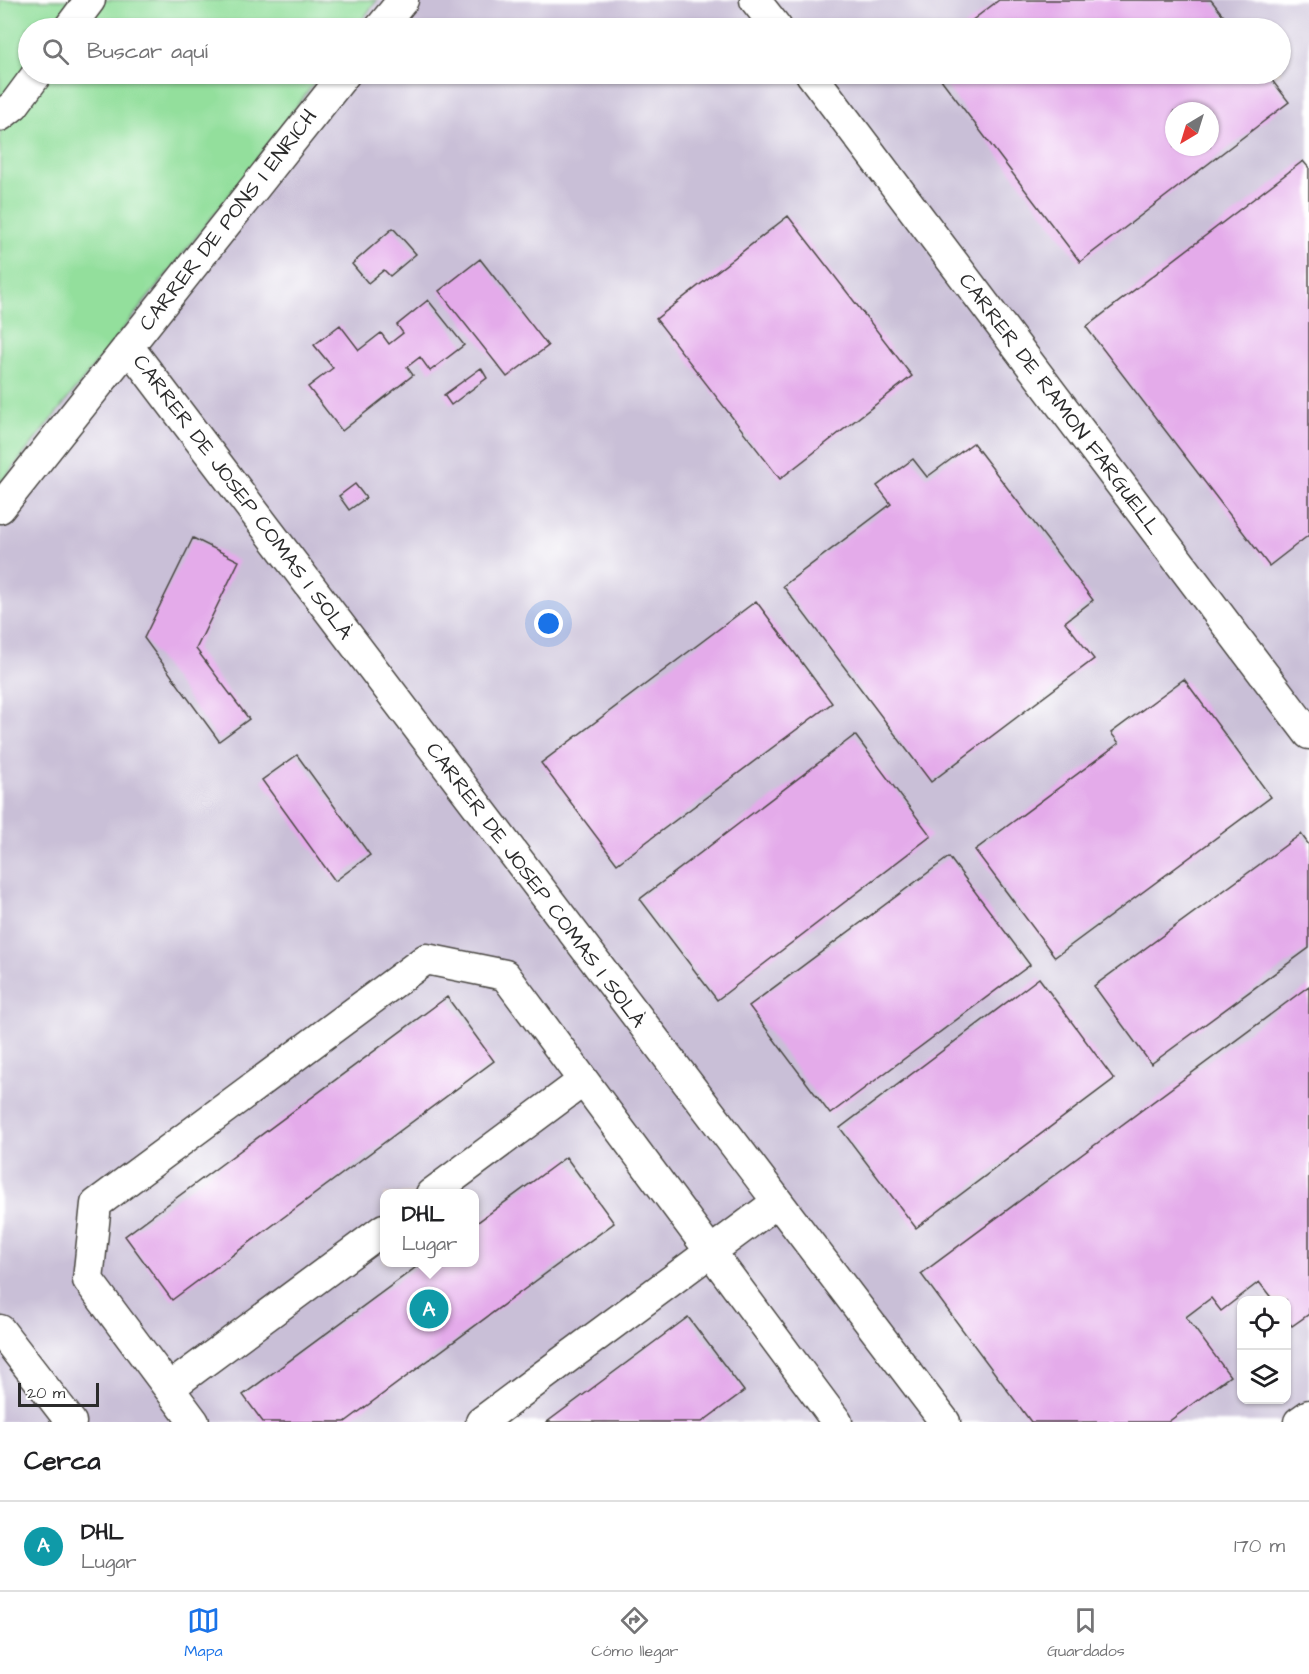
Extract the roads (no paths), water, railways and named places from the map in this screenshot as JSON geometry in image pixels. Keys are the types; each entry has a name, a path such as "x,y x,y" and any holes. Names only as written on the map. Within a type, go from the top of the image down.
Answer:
{"street":[{"path":"76,18 90,0"},
{"path":"388,18 403,0"},
{"path":"755,0 769,18"},
{"path":"0,116 14,105 30,84"},
{"name":"CARRER DE PONS I ENRICH","path":"0,508 337,84"},
{"name":"CARRER DE RAMON FARGUELL","path":"819,84 1309,734"},
{"name":"CARRER DE JOSEP COMAS I SOLÀ","path":"128,346 776,1203 945,1422"},
{"path":"194,1422 88,1280 96,1204 426,959 505,975 837,1422"},
{"path":"438,1189 583,1081"},
{"path":"481,1422 776,1203"},
{"path":"169,1388 380,1232"},
{"path":"0,1330 71,1422"},
{"path":"1299,1422 1309,1415"}],"place":[{"name":"DHL","path":"429,1309"}]}
